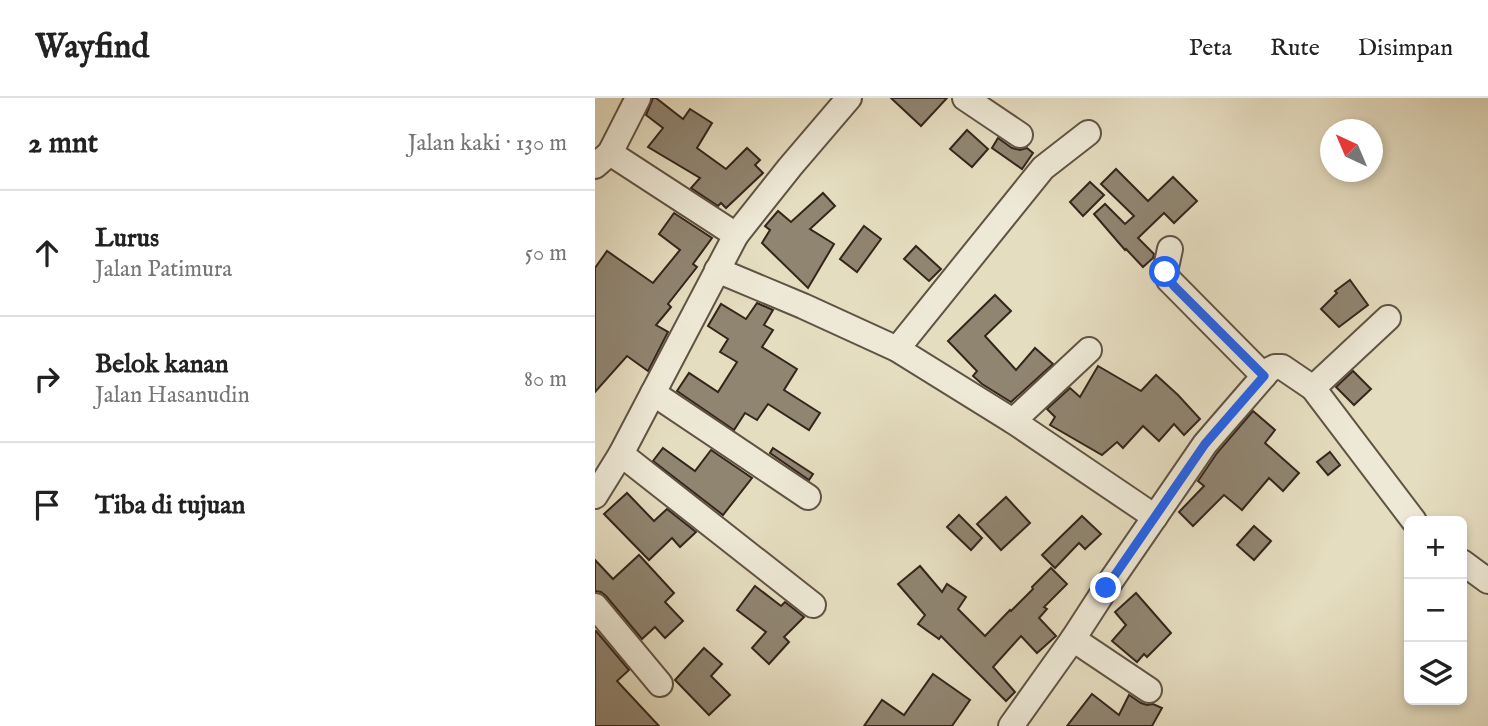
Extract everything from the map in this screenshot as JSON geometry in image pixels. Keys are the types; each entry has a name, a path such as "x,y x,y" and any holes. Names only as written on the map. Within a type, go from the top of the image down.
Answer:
{"street":[{"path":"638,98 603,160 736,235"},
{"path":"595,496 621,454 736,235 849,98"},
{"path":"965,98 1020,135"},
{"path":"897,349 1043,168 1088,134"},
{"path":"1170,249 1165,272 1169,280 1273,371 1313,388 1410,516"},
{"path":"717,270 897,349 1013,421 1155,517"},
{"path":"1313,388 1388,318"},
{"path":"1013,421 1089,350"},
{"path":"1011,726 1205,444 1273,371"},
{"path":"653,393 809,497"},
{"path":"621,454 813,605"},
{"path":"1467,565 1488,580"},
{"path":"595,606 660,684"},
{"path":"1073,639 1149,690"}],"building":[{"path":"653,98 683,119 690,109 712,123 697,148 726,169 747,148 760,160 755,165 763,173 726,208 721,203 718,206 691,188 700,178 648,147 663,128 646,115"},
{"path":"891,98 947,98 921,126"},
{"path":"967,130 988,149 972,167 950,149"},
{"path":"998,138 1012,148 1027,148 1033,153 1022,169 992,148"},
{"path":"1116,169 1148,201 1173,177 1197,201 1174,223 1164,213 1138,238 1154,254 1143,267 1094,214 1105,204 1125,224 1134,216 1101,184"},
{"path":"1090,182 1104,195 1083,216 1070,202"},
{"path":"823,193 835,206 810,229 834,244 808,288 762,243 770,230 765,226 778,211 791,222"},
{"path":"674,213 712,238 693,264 697,267 668,304 671,307 656,325 668,332 648,371 627,356 595,392 595,268 607,251 653,283 680,250 659,234"},
{"path":"864,226 881,239 857,272 840,259"},
{"path":"916,246 941,269 929,281 904,259"},
{"path":"1350,280 1368,305 1339,327 1321,309 1337,293 1335,291"},
{"path":"995,295 1011,311 985,336 1016,370 1035,348 1053,364 1011,402 973,376 977,371 948,341"},
{"path":"757,303 773,310 764,325 773,330 762,347 797,369 784,390 820,413 809,430 768,404 757,420 745,413 734,430 677,391 689,373 718,392 737,362 720,352 728,339 708,326 721,304 746,319"},
{"path":"1098,366 1141,391 1156,375 1200,419 1184,435 1174,424 1159,441 1143,426 1123,448 1117,442 1102,455 1050,425 1055,417 1047,409 1070,388 1080,397"},
{"path":"1353,371 1371,389 1354,405 1336,387"},
{"path":"1253,411 1275,430 1265,443 1299,473 1283,491 1269,478 1242,510 1224,495 1193,526 1179,512 1204,486 1198,481 1217,453"},
{"path":"663,448 695,471 711,450 752,478 723,515 653,461"},
{"path":"773,448 813,474 809,480 770,453"},
{"path":"1330,452 1340,465 1328,475 1317,462"},
{"path":"627,493 654,521 667,509 696,532 680,547 672,538 649,560 604,514"},
{"path":"1006,497 1030,523 1001,550 977,524"},
{"path":"959,515 982,538 971,550 947,527"},
{"path":"1082,516 1101,534 1085,549 1079,543 1055,568 1042,555"},
{"path":"1254,526 1271,541 1254,560 1237,545"},
{"path":"639,555 674,593 665,602 683,621 665,638 655,627 642,639 606,596 595,591 595,560 613,579"},
{"path":"920,566 942,592 947,584 966,597 958,609 985,636 1051,568 1067,584 1044,607 1047,609 1039,618 1056,636 1037,653 1021,636 993,667 1015,692 1006,701 941,636 939,639 918,624 925,615 898,584"},
{"path":"755,586 781,606 785,602 804,617 784,637 789,642 769,664 752,648 766,632 737,610"},
{"path":"1136,593 1171,633 1147,657 1144,654 1137,662 1112,641 1126,625 1115,612"},
{"path":"596,631 629,670 617,681 659,726 595,726"},
{"path":"704,648 722,664 711,676 730,695 709,715 675,680"},
{"path":"933,674 970,700 952,726 864,726 882,700 904,715"},
{"path":"1092,694 1119,715 1129,695 1141,703 1162,708 1152,726 1067,726"}],"route":[{"path":"1106,588 1205,444 1264,376 1175,287 1165,272"}]}
